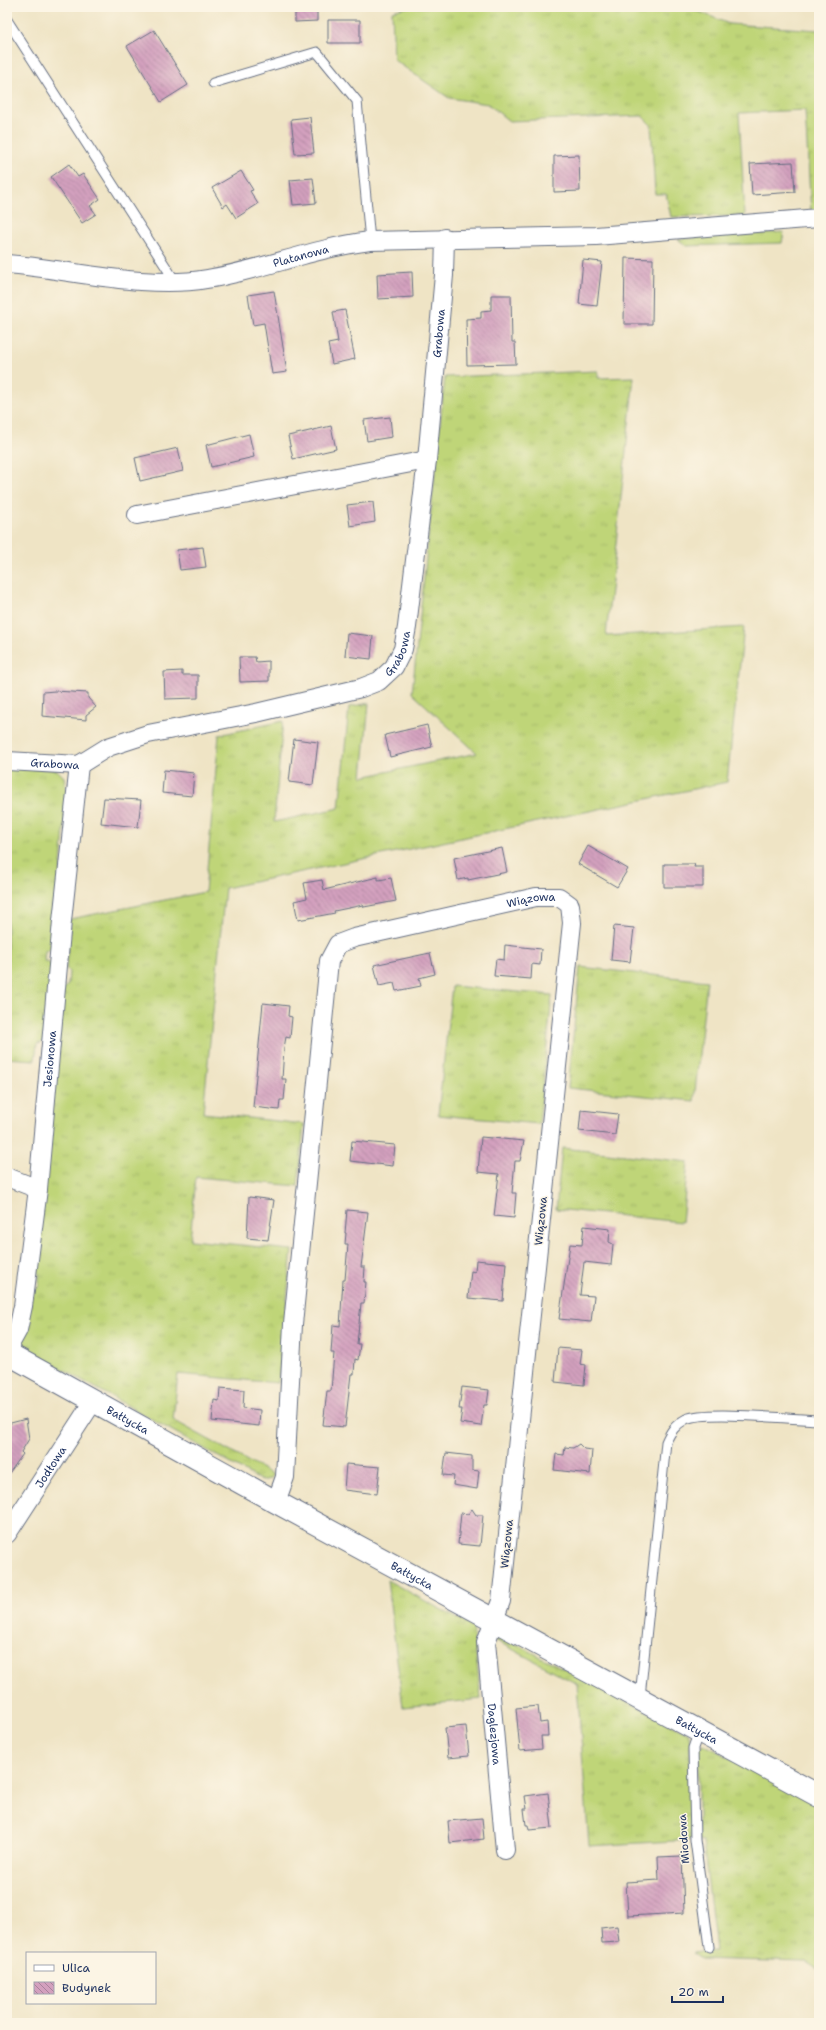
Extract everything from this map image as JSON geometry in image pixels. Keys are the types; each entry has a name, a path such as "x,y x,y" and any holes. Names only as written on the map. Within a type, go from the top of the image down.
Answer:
{"street":[{"name":"Platanowa","path":"7,264 112,278 175,281 206,279 343,244 370,241 445,238 596,236 819,218"},
{"name":"Grabowa","path":"7,761 79,765 108,747 148,734 256,713 361,688 379,681 394,667 403,649 407,627 426,460 444,275 445,238"},
{"path":"138,515 426,460"},
{"name":"Jesionowa","path":"7,1352 18,1330 23,1306 38,1189 62,921 79,765"},
{"name":"Wiązowa","path":"276,1502 285,1477 293,1324 329,961 338,944 354,938 536,898 558,897 570,905 572,923 501,1601 494,1620"},
{"path":"7,1177 38,1189"},
{"name":"Bałtycka","path":"7,1352 276,1502 640,1697 819,1796"},
{"name":"Jodłowa","path":"7,1534 94,1400"},
{"name":"Daglezjowa","path":"494,1620 486,1642 506,1850"}],"lane":[{"path":"7,20 175,281"},
{"path":"213,83 317,52 357,101 370,241"},
{"path":"640,1697 666,1442 673,1427 687,1419 708,1415 819,1420"},
{"name":"Miodowa","path":"699,1730 693,1748 695,1840 709,1947"}],"green space":[{"path":"408,7 688,7 729,24 819,30 819,212 811,213 805,110 739,113 745,216 671,217 666,194 655,194 651,125 642,116 509,121 488,104 449,98 394,60 392,11"},
{"path":"784,232 782,243 686,246 678,239"},
{"path":"598,371 598,378 634,377 606,636 744,627 727,782 225,888 203,1113 304,1124 298,1186 196,1177 190,1240 292,1250 278,1383 178,1374 173,1420 273,1475 269,1479 262,1481 23,1347 21,1343 33,1292 39,1286 39,1274 35,1269 63,989 68,985 69,972 66,968 70,919 205,892 219,735 283,721 274,822 339,808 349,707 369,703 362,777 477,753 412,693 445,377"},
{"path":"7,767 57,770 64,777 67,795 54,947 45,951 44,961 48,961 52,966 46,1039 37,1044 35,1060 7,1058"},
{"path":"580,967 707,981 694,1101 568,1088"},
{"path":"452,986 552,995 539,1124 438,1115"},
{"path":"562,1148 688,1162 682,1222 556,1209"},
{"path":"387,1580 473,1627 481,1699 403,1707"},
{"path":"497,1634 689,1734 691,1840 589,1846 577,1684 493,1639"},
{"path":"703,1744 819,1804 819,1970 806,1962 701,1959 692,1953 716,1951 703,1841 698,1840 698,1750"}],"building":[{"path":"295,7 317,7 317,21 295,22"},
{"path":"328,20 360,20 360,43 328,43"},
{"path":"154,30 188,85 161,102 127,46"},
{"path":"310,117 314,153 295,154 291,119"},
{"path":"579,155 580,191 554,192 554,156"},
{"path":"793,162 795,192 752,195 750,164"},
{"path":"69,164 78,177 83,174 100,199 90,206 96,214 82,223 51,177"},
{"path":"241,171 253,190 250,191 258,204 236,218 227,204 223,207 212,188"},
{"path":"313,178 316,203 293,205 290,180"},
{"path":"625,258 653,259 652,324 624,324"},
{"path":"583,260 602,262 597,306 579,304"},
{"path":"412,272 413,297 378,299 377,274"},
{"path":"274,291 287,372 272,374 264,323 253,325 248,295"},
{"path":"491,295 511,295 512,342 515,342 516,364 467,365 466,319 481,318 481,311 491,310"},
{"path":"345,310 355,359 332,364 328,344 338,342 333,312"},
{"path":"390,417 392,437 367,441 364,420"},
{"path":"331,426 336,449 293,459 288,436"},
{"path":"249,434 254,457 211,467 206,445"},
{"path":"178,448 183,471 140,481 135,458"},
{"path":"373,502 375,522 350,526 347,505"},
{"path":"203,547 206,567 180,570 177,550"},
{"path":"347,633 373,636 371,659 345,656"},
{"path":"239,657 255,657 256,662 269,661 269,681 240,682"},
{"path":"182,671 182,675 198,675 198,698 165,699 164,672"},
{"path":"55,691 88,693 88,698 96,707 86,715 86,720 42,716 43,692"},
{"path":"427,725 432,747 390,757 385,735"},
{"path":"294,739 318,742 313,785 289,782"},
{"path":"164,770 194,773 192,796 162,793"},
{"path":"104,798 141,800 138,827 101,823"},
{"path":"588,846 628,869 617,887 578,864"},
{"path":"502,848 507,872 468,880 468,878 458,880 454,858"},
{"path":"664,864 695,864 694,867 703,867 703,887 664,887"},
{"path":"378,877 378,880 391,878 396,901 364,907 363,905 334,911 335,913 298,920 294,901 307,898 304,883 322,880 324,890"},
{"path":"614,926 634,928 630,962 611,960"},
{"path":"505,945 541,949 540,965 532,964 531,979 494,976 496,959 504,960"},
{"path":"430,953 435,974 419,978 421,986 396,991 394,983 379,986 374,965"},
{"path":"263,1003 289,1006 288,1016 292,1017 290,1038 286,1037 284,1048 282,1079 286,1079 284,1100 280,1100 279,1110 253,1107"},
{"path":"581,1110 618,1114 615,1135 579,1131"},
{"path":"481,1137 524,1141 520,1161 515,1161 512,1193 516,1193 514,1218 494,1216 499,1174 478,1172"},
{"path":"352,1141 395,1145 393,1166 350,1161"},
{"path":"249,1197 274,1200 268,1240 247,1238"},
{"path":"347,1210 368,1212 361,1267 365,1267 364,1282 366,1282 364,1303 361,1303 357,1344 360,1344 358,1360 355,1359 354,1374 351,1374 345,1427 323,1425 327,1391 331,1391 334,1353 331,1353 333,1325 340,1326 343,1280 345,1280 348,1244 345,1244"},
{"path":"584,1226 610,1229 609,1242 613,1244 611,1265 584,1262 580,1295 594,1296 591,1322 559,1319 570,1244 582,1245"},
{"path":"476,1260 506,1263 503,1301 468,1298 471,1271 475,1272"},
{"path":"558,1348 582,1350 580,1364 586,1365 584,1385 555,1382"},
{"path":"462,1387 489,1390 487,1405 484,1405 481,1426 460,1423 462,1409 459,1409"},
{"path":"220,1388 244,1390 243,1408 260,1410 259,1426 212,1421 214,1400 219,1401"},
{"path":"26,1419 29,1439 21,1452 23,1454 7,1476 7,1424"},
{"path":"579,1444 584,1449 592,1450 590,1474 554,1470 556,1454 564,1455 565,1447 573,1448"},
{"path":"446,1453 472,1456 472,1470 479,1471 477,1489 453,1485 454,1476 443,1475"},
{"path":"346,1464 380,1467 377,1494 344,1490"},
{"path":"472,1509 476,1515 483,1515 480,1546 458,1544 461,1513 468,1514"},
{"path":"538,1706 540,1723 547,1722 548,1736 541,1736 542,1749 520,1751 516,1708"},
{"path":"466,1726 469,1756 448,1758 445,1728"},
{"path":"548,1793 552,1828 529,1830 528,1825 526,1825 524,1809 527,1809 525,1796"},
{"path":"482,1818 484,1839 450,1843 448,1821"},
{"path":"682,1856 684,1913 628,1916 626,1882 659,1880 658,1857"},
{"path":"617,1926 619,1942 602,1943 601,1928"}]}
